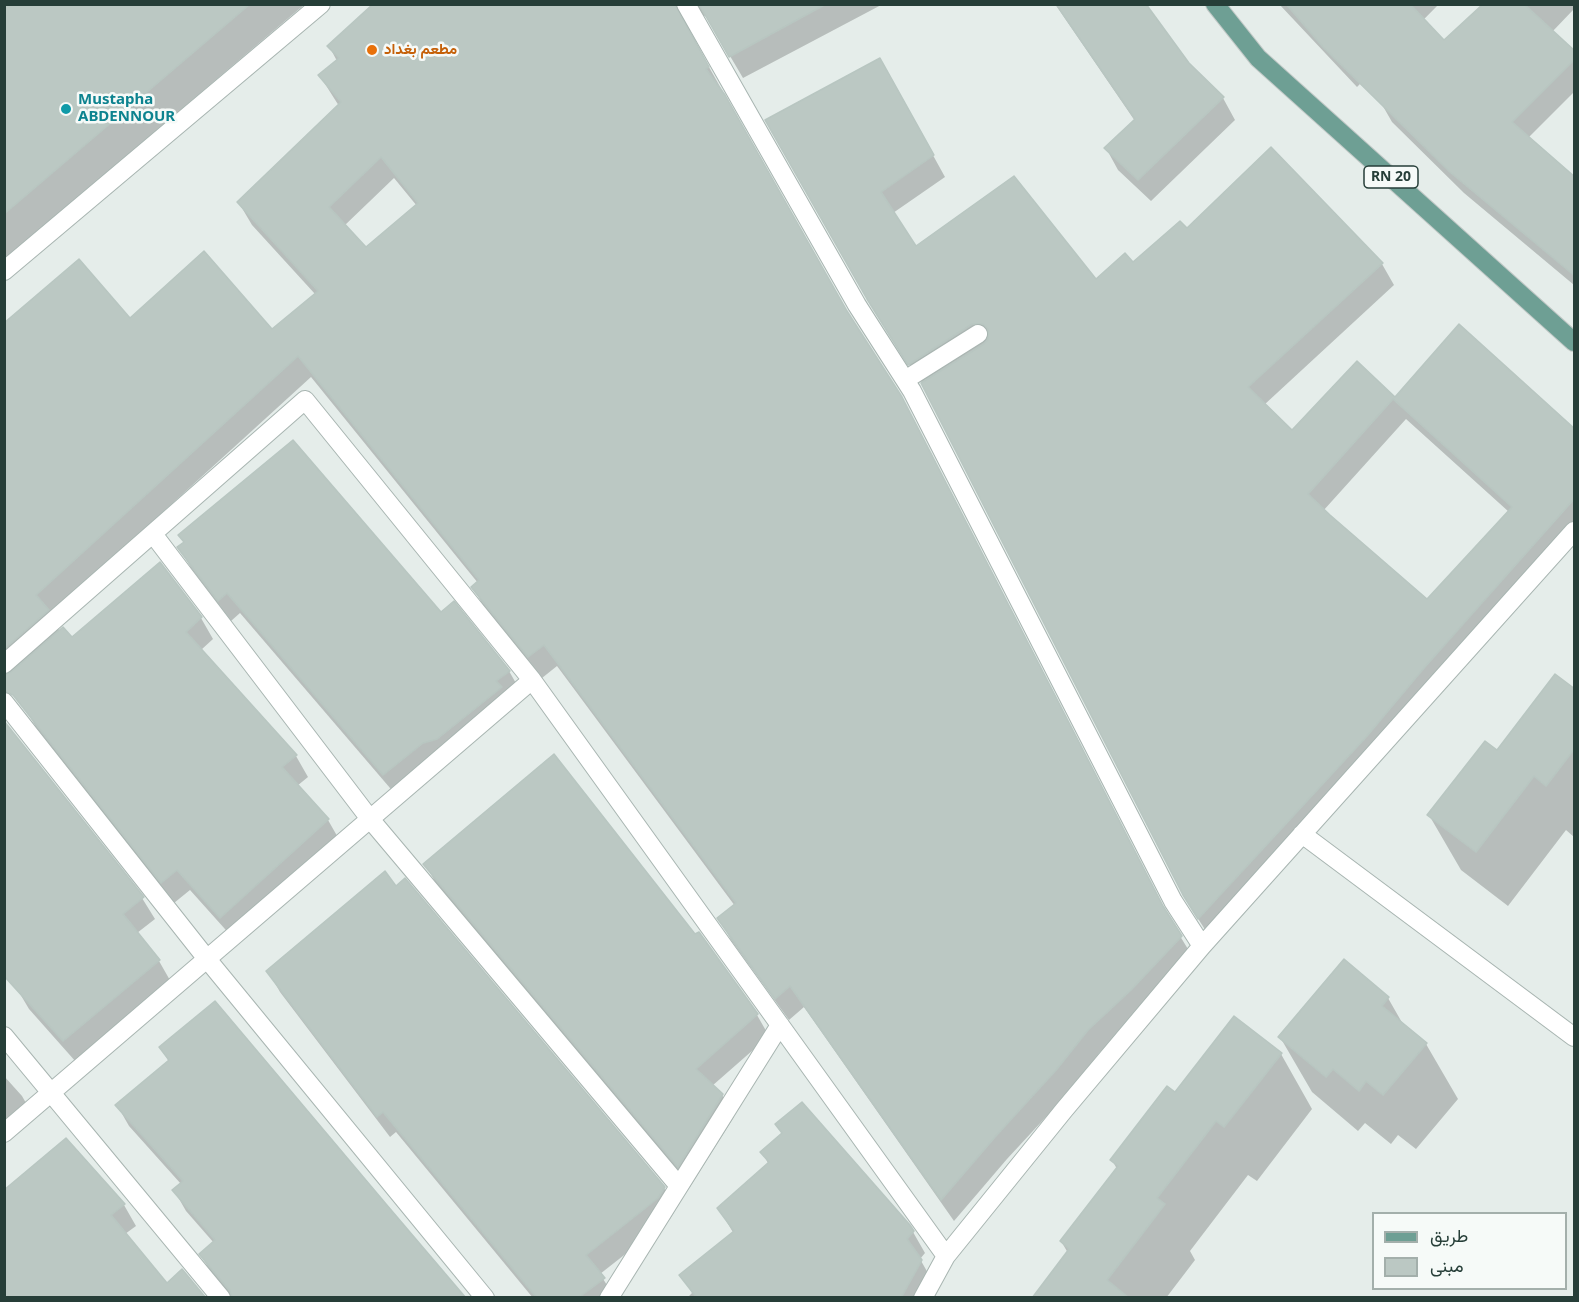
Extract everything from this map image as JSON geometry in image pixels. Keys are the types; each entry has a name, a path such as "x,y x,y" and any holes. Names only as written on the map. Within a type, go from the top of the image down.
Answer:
{"main road":[{"name":"RN 20","path":"1215,4 1258,58 1575,342"}],"street":[{"path":"4,271 321,4"},
{"path":"686,4 857,305 905,380 1029,616 1173,901 1202,946"},
{"path":"905,380 978,334"},
{"path":"4,664 305,400 532,680 946,1256"},
{"path":"923,1298 946,1256 1064,1110 1202,946 1575,531"},
{"path":"153,534 370,819 679,1186"},
{"path":"4,1133 532,680"},
{"path":"4,702 207,959 485,1298"},
{"path":"1302,834 1575,1037"},
{"path":"609,1298 780,1025"},
{"path":"4,1036 221,1298"}],"building":[{"name":"Mustapha ABDENNOUR","path":"4,4 250,4 4,214"},
{"path":"373,4 675,4 709,67 706,69 725,95 847,311 902,397 1163,906 1182,936 1131,990 1088,1030 1057,1069 941,1200 790,986 775,999 717,918 736,903 544,645 528,657 471,587 479,580 298,356 36,595 49,610 4,649 4,323 79,259 130,318 204,251 272,329 318,291 237,202 341,102 318,75 339,58 327,46","holes":["381,157 418,203 366,247 329,207"]},
{"path":"699,4 826,4 729,57"},
{"path":"1056,4 1146,4 1189,63 1224,97 1138,180 1104,148 1135,119"},
{"path":"1286,4 1410,4 1444,40 1483,4 1524,4 1575,51 1575,59 1512,122 1575,177 1575,276 1450,172 1323,47"},
{"path":"880,58 934,155 881,192 916,246 1014,176 1096,279 1125,253 1133,262 1180,221 1187,228 1271,147 1383,263 1248,387 1292,430 1357,361 1395,397 1459,324 1575,429 1575,498 1424,668 1367,736 1198,919 1183,895 921,383 984,344 988,339 988,329 983,324 972,324 908,365 867,299 765,120","holes":["1393,399 1512,507 1427,599 1308,494"]},
{"path":"293,440 441,612 454,601 510,671 496,681 502,687 437,739 423,743 383,775 227,593 218,601 177,547 184,542 178,535"},
{"path":"160,562 202,617 186,632 297,755 282,767 329,819 220,918 177,870 161,883 13,695 4,691 4,675 11,672 63,627 72,637"},
{"path":"1555,674 1575,689 1575,748 1546,786 1534,776 1476,852 1427,815 1485,741 1497,750"},
{"path":"4,721 144,897 123,914 160,960 63,1041 4,976"},
{"path":"554,754 695,934 699,932 758,1014 696,1069 723,1094 678,1167 423,864"},
{"path":"385,871 396,886 405,878 665,1187 658,1198 586,1255 605,1278 578,1298 537,1298 383,1112 377,1117 266,971"},
{"path":"1344,959 1389,997 1382,1006 1427,1043 1383,1095 1366,1081 1359,1091 1333,1069 1326,1077 1278,1037"},
{"path":"215,1001 466,1298 232,1298 230,1291 199,1254 215,1240 172,1190 183,1181 115,1105 169,1060 159,1047"},
{"path":"1234,1016 1282,1053 1224,1127 1216,1121 1157,1198 1165,1204 1107,1280 1129,1298 1032,1298 1069,1249 1060,1241 1118,1166 1110,1160 1167,1086 1175,1092"},
{"path":"802,1102 910,1225 914,1231 907,1239 922,1260 901,1298 697,1298 679,1275 734,1231 717,1208 769,1162 760,1152 782,1133 775,1124"},
{"path":"66,1138 125,1204 111,1215 167,1283 182,1269 206,1298 4,1298 4,1190"}],"place":[{"name":"مطعم بغداد","path":"372,50"},
{"name":"Mustapha ABDENNOUR","path":"66,109"}]}
